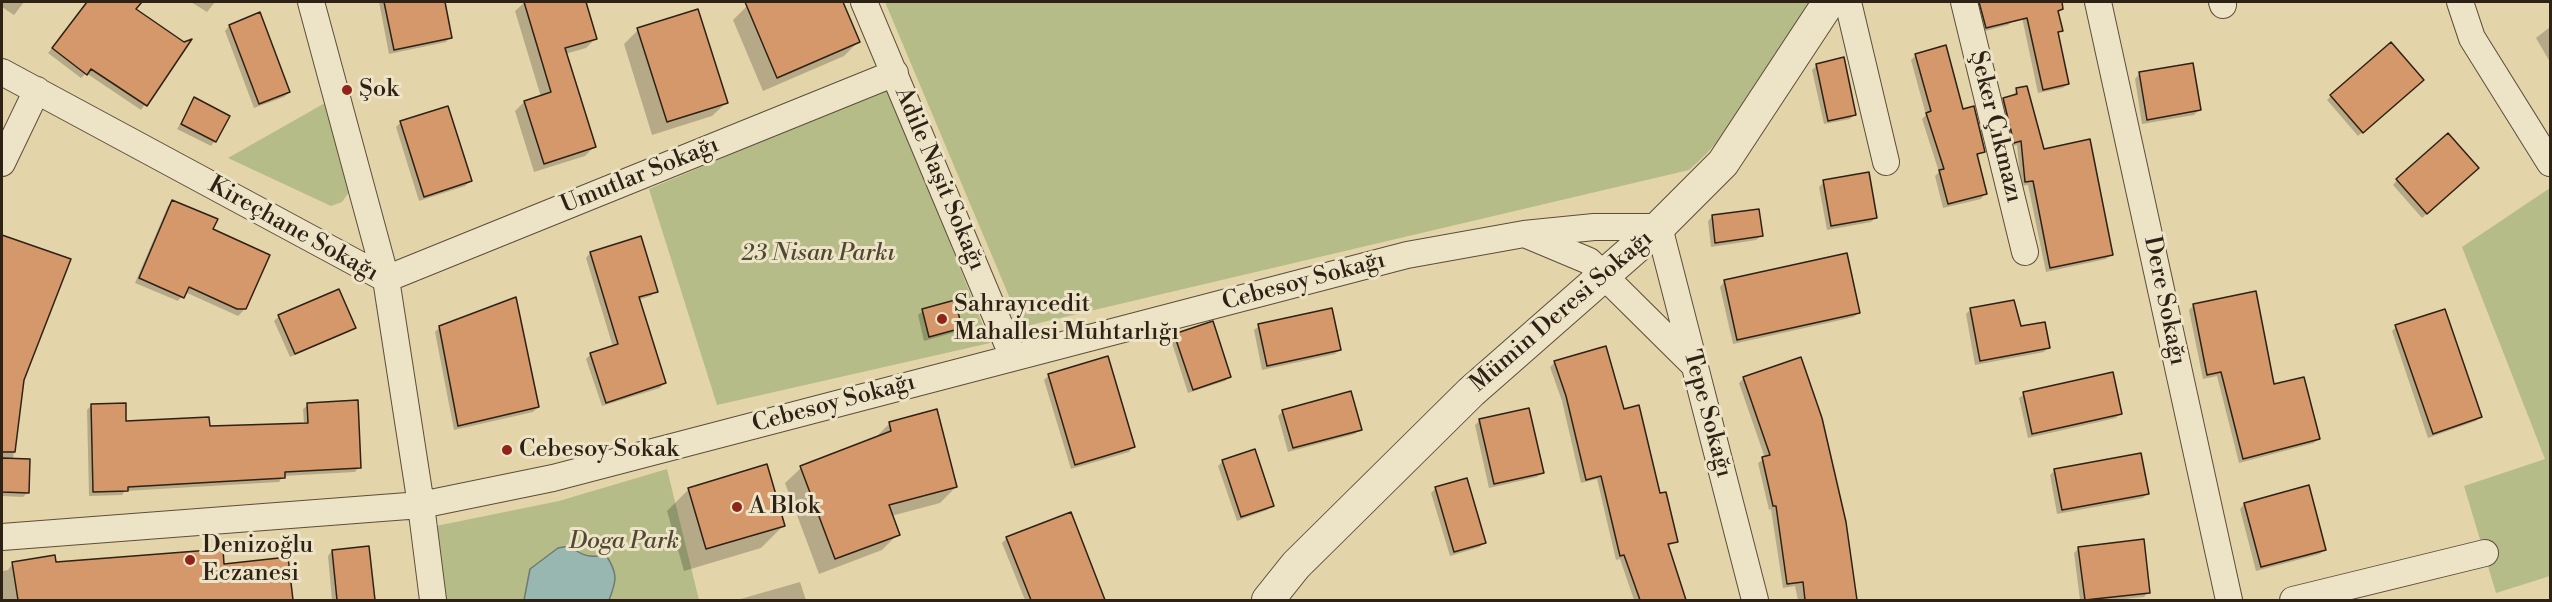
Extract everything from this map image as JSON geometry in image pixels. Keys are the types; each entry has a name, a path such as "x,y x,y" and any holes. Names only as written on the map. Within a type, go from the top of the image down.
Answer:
{"street":[{"path":"311,2 386,279"},
{"name":"Adile Naşit Sokağı","path":"864,2 1013,357"},
{"name":"Mümin Deresi Sokağı","path":"1268,600 1296,565 1597,268 1659,227 1723,163 1829,2"},
{"path":"1848,2 1886,162"},
{"name":"Şeker Çıkmazı","path":"1964,2 2025,252"},
{"name":"Dere Sokağı","path":"2098,2 2229,600"},
{"path":"2460,2 2472,38 2550,163"},
{"name":"Kireçhane Sokağı","path":"2,72 386,279 421,505 433,600"},
{"name":"Umutlar Sokağı","path":"386,279 895,73"},
{"path":"2,163 37,90"},
{"path":"1594,227 1585,245 1597,268 1694,364"},
{"name":"Cebesoy Sokağı","path":"2,537 421,505 553,478 1407,255 1524,234 1594,227 1659,227"},
{"name":"Tepe Sokağı","path":"1659,227 1755,600"},
{"path":"1524,234 1597,268"},
{"path":"2293,600 2485,553"}],"green space":[{"path":"885,2 1813,2 1740,113 1707,153 1689,170 1022,327"},
{"name":"23 Nisan Parkı","path":"888,88 990,343 717,405 649,189"},
{"path":"325,103 349,192 342,202 331,206 228,158"},
{"path":"2550,188 2550,576 2496,593 2464,486 2545,459 2462,247"},
{"name":"Doga Park","path":"667,469 699,600 444,600 436,526 559,501"}],"water":[{"path":"569,546 586,555 606,555 613,567 615,577 609,600 524,600 530,569 558,548"}],"building":[{"path":"87,2 142,2 136,9 184,42 192,39 147,106 91,69 87,75 52,48"},
{"path":"384,2 445,2 452,38 394,50"},
{"path":"524,2 586,2 597,39 565,48 596,147 544,164 524,101 551,92"},
{"path":"745,2 843,2 860,42 777,78"},
{"path":"1979,2 2062,2 2063,9 2058,11 2063,31 2058,32 2069,84 2043,90 2027,18 1986,28"},
{"path":"698,9 728,103 667,122 637,28"},
{"path":"260,12 290,92 259,104 229,25"},
{"path":"2391,42 2424,80 2363,133 2330,95"},
{"path":"1946,45 1963,109 1974,106 1985,152 1977,154 1987,194 1948,204 1939,170 1944,169 1926,113 1931,111 1915,54"},
{"path":"1844,57 1856,115 1828,121 1816,64"},
{"path":"2193,63 2201,110 2147,120 2139,72"},
{"path":"2027,86 2044,149 2090,139 2113,255 2050,268 2033,181 2025,182 2021,141 2014,143 2003,98 2017,94 2016,88"},
{"path":"194,97 230,116 216,142 181,124"},
{"path":"448,106 472,181 424,197 400,121"},
{"path":"2448,133 2479,168 2427,214 2396,179"},
{"path":"1869,172 1877,218 1831,226 1823,180"},
{"path":"172,200 218,219 213,229 270,255 246,309 237,309 189,287 184,298 139,278"},
{"path":"1759,209 1763,236 1715,243 1712,215"},
{"path":"2,235 71,259 24,380 15,452 2,452"},
{"path":"641,236 658,292 639,297 666,383 606,403 590,353 618,344 590,252"},
{"path":"1847,253 1860,313 1737,340 1724,280"},
{"path":"339,289 356,328 295,354 278,315"},
{"path":"2256,291 2274,384 2304,377 2320,439 2243,459 2221,372 2207,375 2193,304"},
{"path":"516,297 539,407 458,426 439,326"},
{"name":"Sahrayıcedit Mahallesi Muhtarlığı","path":"955,300 962,328 929,337 922,309"},
{"path":"2014,300 2021,326 2045,322 2050,348 1980,361 1970,308"},
{"path":"1332,308 1341,350 1267,366 1258,324"},
{"path":"2445,309 2482,417 2433,434 2395,325"},
{"path":"1213,321 1231,377 1193,390 1174,334"},
{"path":"1606,346 1624,409 1639,405 1660,493 1666,492 1678,542 1668,544 1686,600 1640,600 1624,555 1620,556 1601,476 1586,480 1566,396 1554,361"},
{"path":"1108,356 1135,447 1075,465 1048,374"},
{"path":"1801,357 1822,418 1846,522 1857,600 1805,600 1803,582 1787,584 1776,506 1773,506 1762,457 1770,455 1743,377"},
{"path":"2113,372 2122,414 2032,434 2023,392"},
{"path":"1351,391 1362,430 1293,448 1282,410"},
{"path":"358,400 361,468 285,472 285,478 128,487 128,491 93,492 91,404 126,403 126,421 209,417 210,426 308,423 307,403"},
{"path":"1529,408 1544,473 1494,484 1479,419"},
{"path":"937,409 957,487 889,505 900,535 835,559 800,466 891,431 889,422"},
{"path":"1255,449 1274,506 1241,517 1222,460"},
{"path":"2141,453 2149,494 2062,510 2054,469"},
{"path":"2,458 30,459 29,493 2,492"},
{"name":"A Blok","path":"767,464 785,526 706,549 688,488"},
{"path":"1467,478 1486,543 1454,552 1435,487"},
{"path":"2309,485 2326,550 2261,567 2244,503"},
{"path":"1071,512 1105,600 1031,600 1006,537"},
{"path":"2144,539 2150,593 2085,600 2078,547"},
{"path":"369,546 375,600 337,600 332,550"},
{"path":"223,549 224,564 288,557 293,600 18,600 12,562 55,555 56,562"}],"place":[{"name":"Şok","path":"347,90"},
{"name":"Sahrayıcedit Mahallesi Muhtarlığı","path":"942,319"},
{"name":"Cebesoy Sokak","path":"507,450"},
{"name":"A Blok","path":"737,507"},
{"name":"Denizoğlu Eczanesi","path":"190,560"}]}
